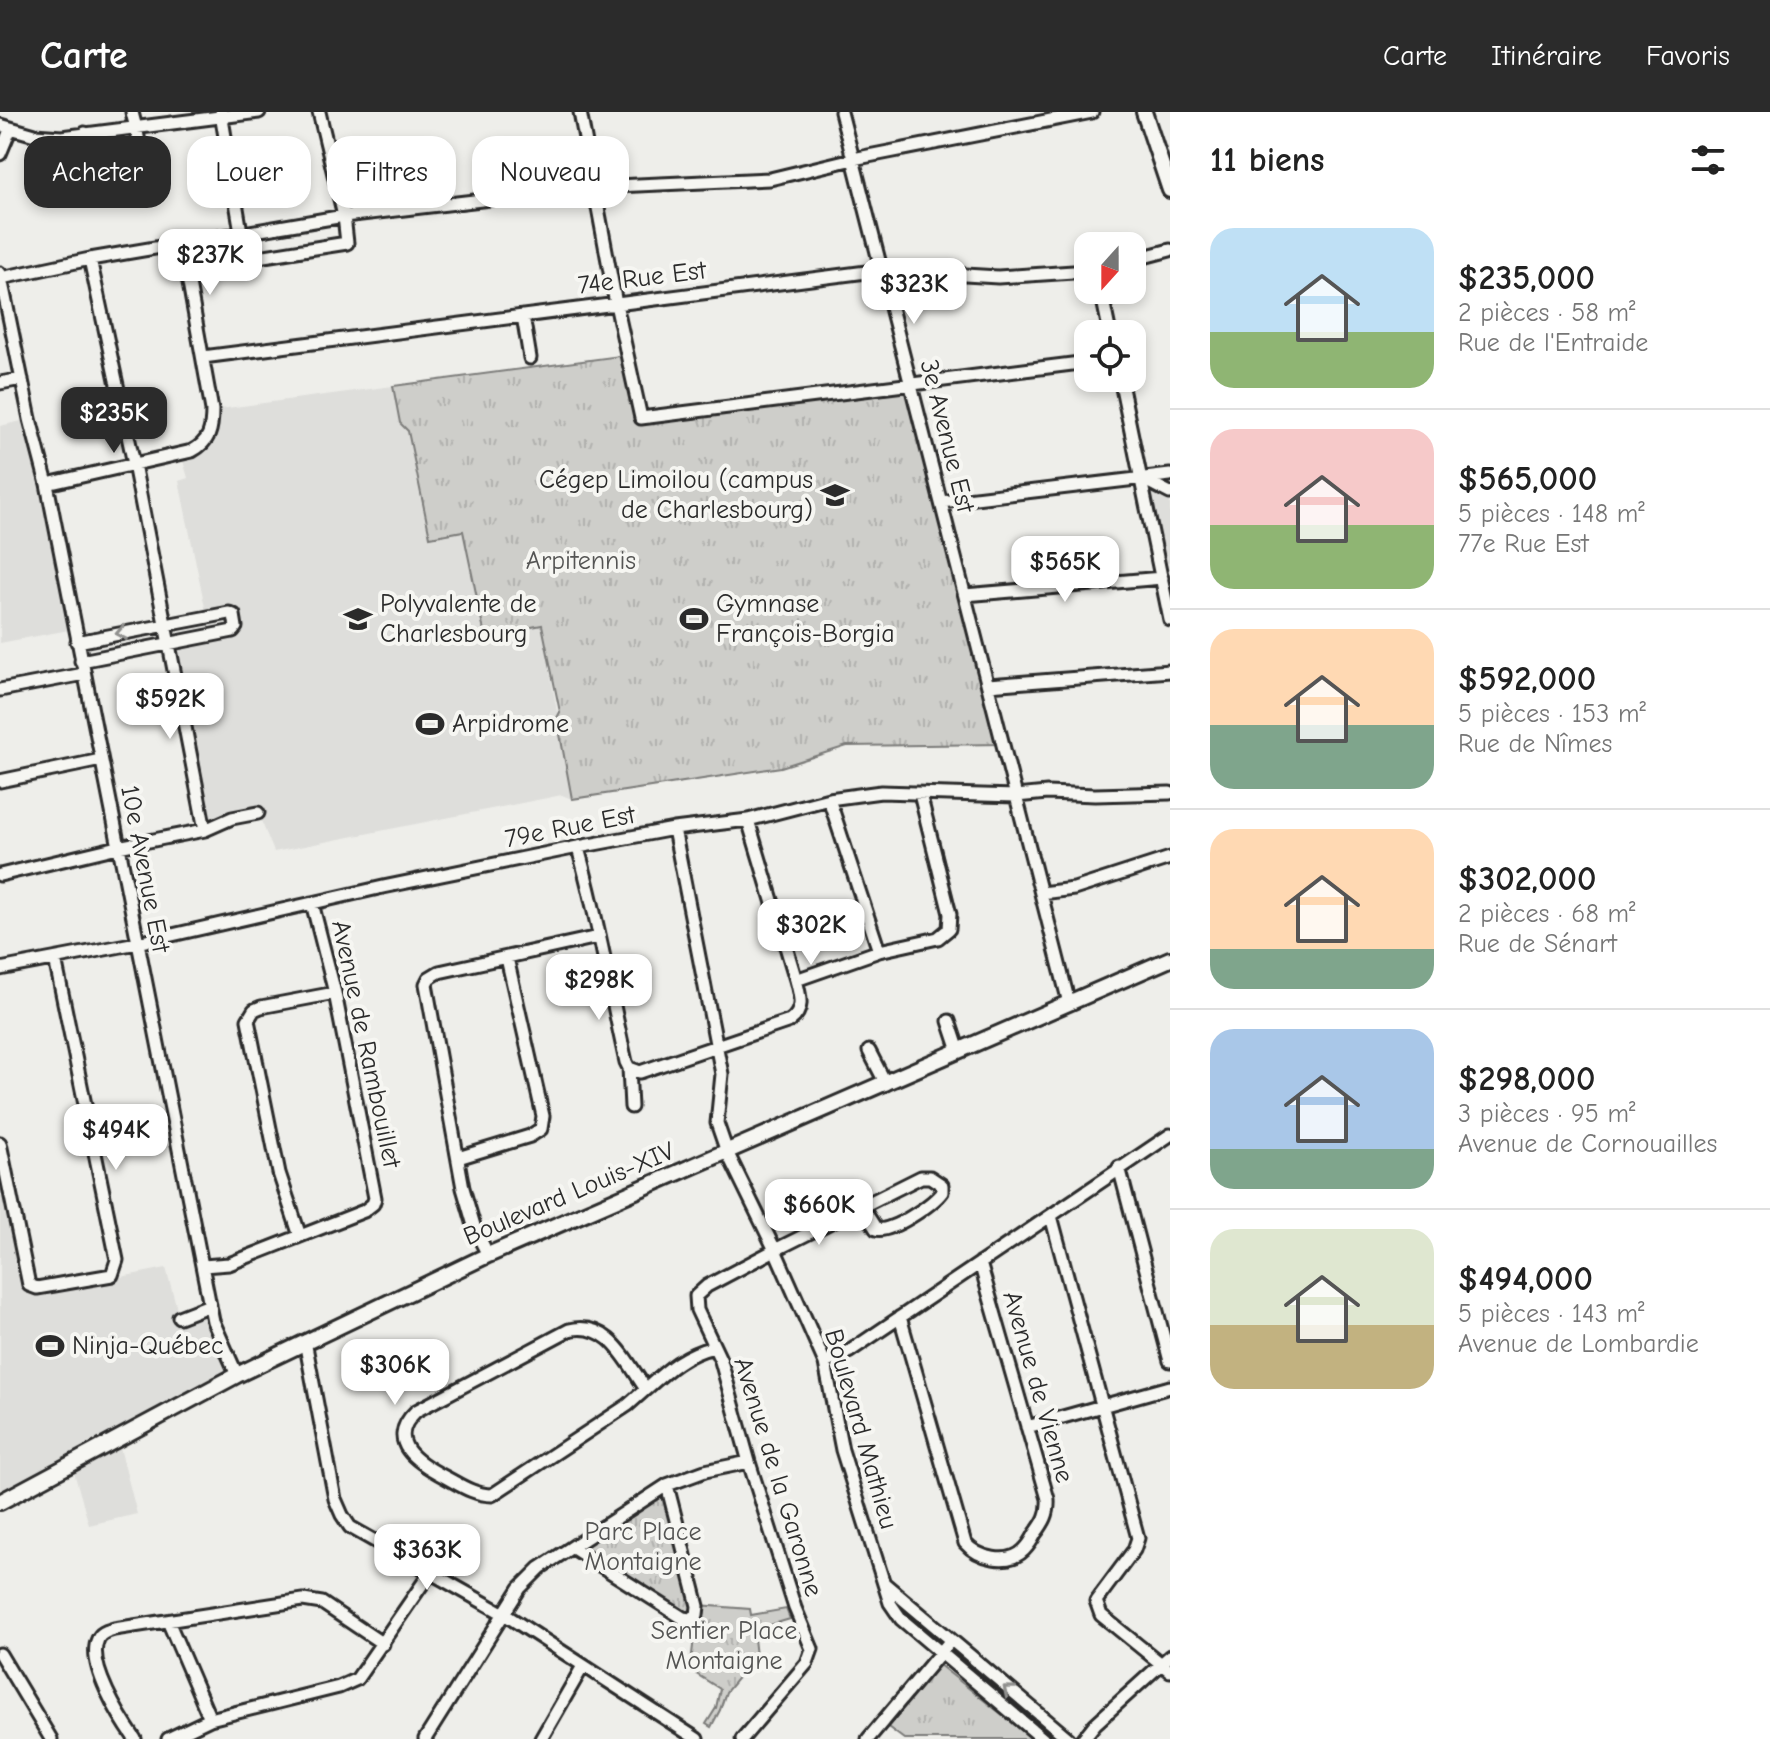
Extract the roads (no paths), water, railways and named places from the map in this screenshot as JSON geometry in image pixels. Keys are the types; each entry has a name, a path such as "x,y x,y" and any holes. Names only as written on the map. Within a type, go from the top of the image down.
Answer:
{"main road":[{"path":"1144,112 1166,164 1170,190"},
{"name":"Boulevard Louis-XIV","path":"0,1502 237,1375 488,1255 1170,959"}],"street":[{"path":"85,133 90,164 99,167 136,161 140,156 132,112"},
{"path":"0,154 5,127 35,135 62,137 221,114 259,112"},
{"path":"188,268 347,243 344,216 319,112"},
{"path":"580,112 584,136"},
{"name":"3e Avenue Est","path":"841,112 1069,1003"},
{"path":"629,185 770,179 853,159 1092,112"},
{"path":"221,114 241,232"},
{"path":"0,276 241,232 472,201"},
{"path":"598,208 641,418 1074,364"},
{"path":"47,484 192,451 204,444 212,429 212,410 182,245"},
{"path":"1146,256 1170,250"},
{"path":"90,259 134,464 205,830"},
{"name":"74e Rue Est","path":"203,357 882,270 998,277 1074,272"},
{"name":"10e Avenue Est","path":"0,276 47,484 210,1305 224,1350 237,1375"},
{"path":"523,316 530,358"},
{"path":"0,383 22,379"},
{"path":"1123,392 1170,620"},
{"path":"941,502 1170,475"},
{"path":"1142,478 1170,493"},
{"path":"965,595 1162,578"},
{"path":"77,642 229,613 234,615 236,622 233,631 81,661"},
{"path":"988,685 1170,671"},
{"path":"0,690 84,674"},
{"path":"0,781 101,760"},
{"name":"79e Rue Est","path":"0,969 137,943 578,848 674,829 748,820 829,799 881,792 1016,796 1170,793"},
{"path":"796,980 879,951 938,938 952,922 920,794"},
{"path":"829,799 879,951"},
{"path":"0,875 205,830 232,818 258,813"},
{"path":"629,1068 647,1071 797,1016 801,998 748,820"},
{"name":"Boulevard Mathieu","path":"674,829 722,1074 717,1123 727,1152 825,1363 842,1450 890,1603 901,1619 1043,1739"},
{"path":"578,848 591,893 598,937 629,1068 631,1107"},
{"path":"1041,893 1074,889 1170,858"},
{"name":"Avenue de Rambouillet","path":"203,1266 229,1264 364,1211 375,1198 335,993 312,903"},
{"path":"488,1255 475,1229 463,1188 426,984 439,972 598,937"},
{"path":"458,1158 530,1136 541,1129 543,1116 507,958"},
{"path":"0,1143 29,1285 54,1286 112,1275 117,1260 55,959"},
{"path":"300,1236 279,1173 248,1020 254,1010 261,1007 335,993"},
{"path":"949,1021 959,1051"},
{"path":"869,1051 886,1084"},
{"path":"825,1363 850,1351 1170,1135"},
{"path":"1119,1167 1170,1361"},
{"path":"775,1250 921,1177 930,1177 942,1185 942,1192 936,1199 887,1231 876,1229 862,1207"},
{"path":"1051,1216 1138,1538 1134,1550 1096,1601 1101,1615 1167,1664 1095,1724 1083,1739"},
{"name":"Avenue de la Garonne","path":"742,1739 807,1663 812,1649 795,1608 721,1361 697,1310 696,1296 775,1250"},
{"name":"Avenue de Vienne","path":"900,1317 961,1533 970,1549 982,1555 995,1559 1016,1556 1046,1520 1048,1499 980,1263"},
{"path":"179,1317 210,1305"},
{"path":"646,1389 613,1342 599,1331 582,1327 569,1330 416,1411 405,1423 403,1437 408,1450 423,1465 473,1492 492,1495 628,1405 683,1358 694,1351 714,1347"},
{"path":"305,1341 330,1478 342,1515 350,1527 504,1614 697,1739"},
{"path":"1027,1427 1170,1387"},
{"path":"425,1739 520,1588 540,1568 667,1485 695,1473 749,1462"},
{"path":"573,1548 683,1618 690,1619 697,1615 698,1606 667,1485"},
{"path":"168,1739 210,1719 349,1683 364,1672 430,1573"},
{"path":"885,1583 1069,1739"},
{"path":"135,1739 106,1691 97,1657 98,1640 102,1634 114,1629 303,1600 322,1603 383,1644"},
{"path":"168,1621 210,1719"},
{"path":"868,1739 951,1640"},
{"path":"0,1654 51,1739"},
{"path":"541,1739 583,1666"}],"place":[{"name":"Cégep Limoilou (campus de Charlesbourg)","path":"835,495"},
{"name":"Polyvalente de Charlesbourg","path":"358,619"},
{"name":"Gymnase François-Borgia","path":"694,619"},
{"name":"Arpidrome","path":"430,724"},
{"name":"Ninja-Québec","path":"50,1346"}],"park label":[{"name":"Arpitennis","path":"581,561"},
{"name":"Parc Place Montaigne","path":"643,1547"},
{"name":"Sentier Place Montaigne","path":"724,1646"}]}
